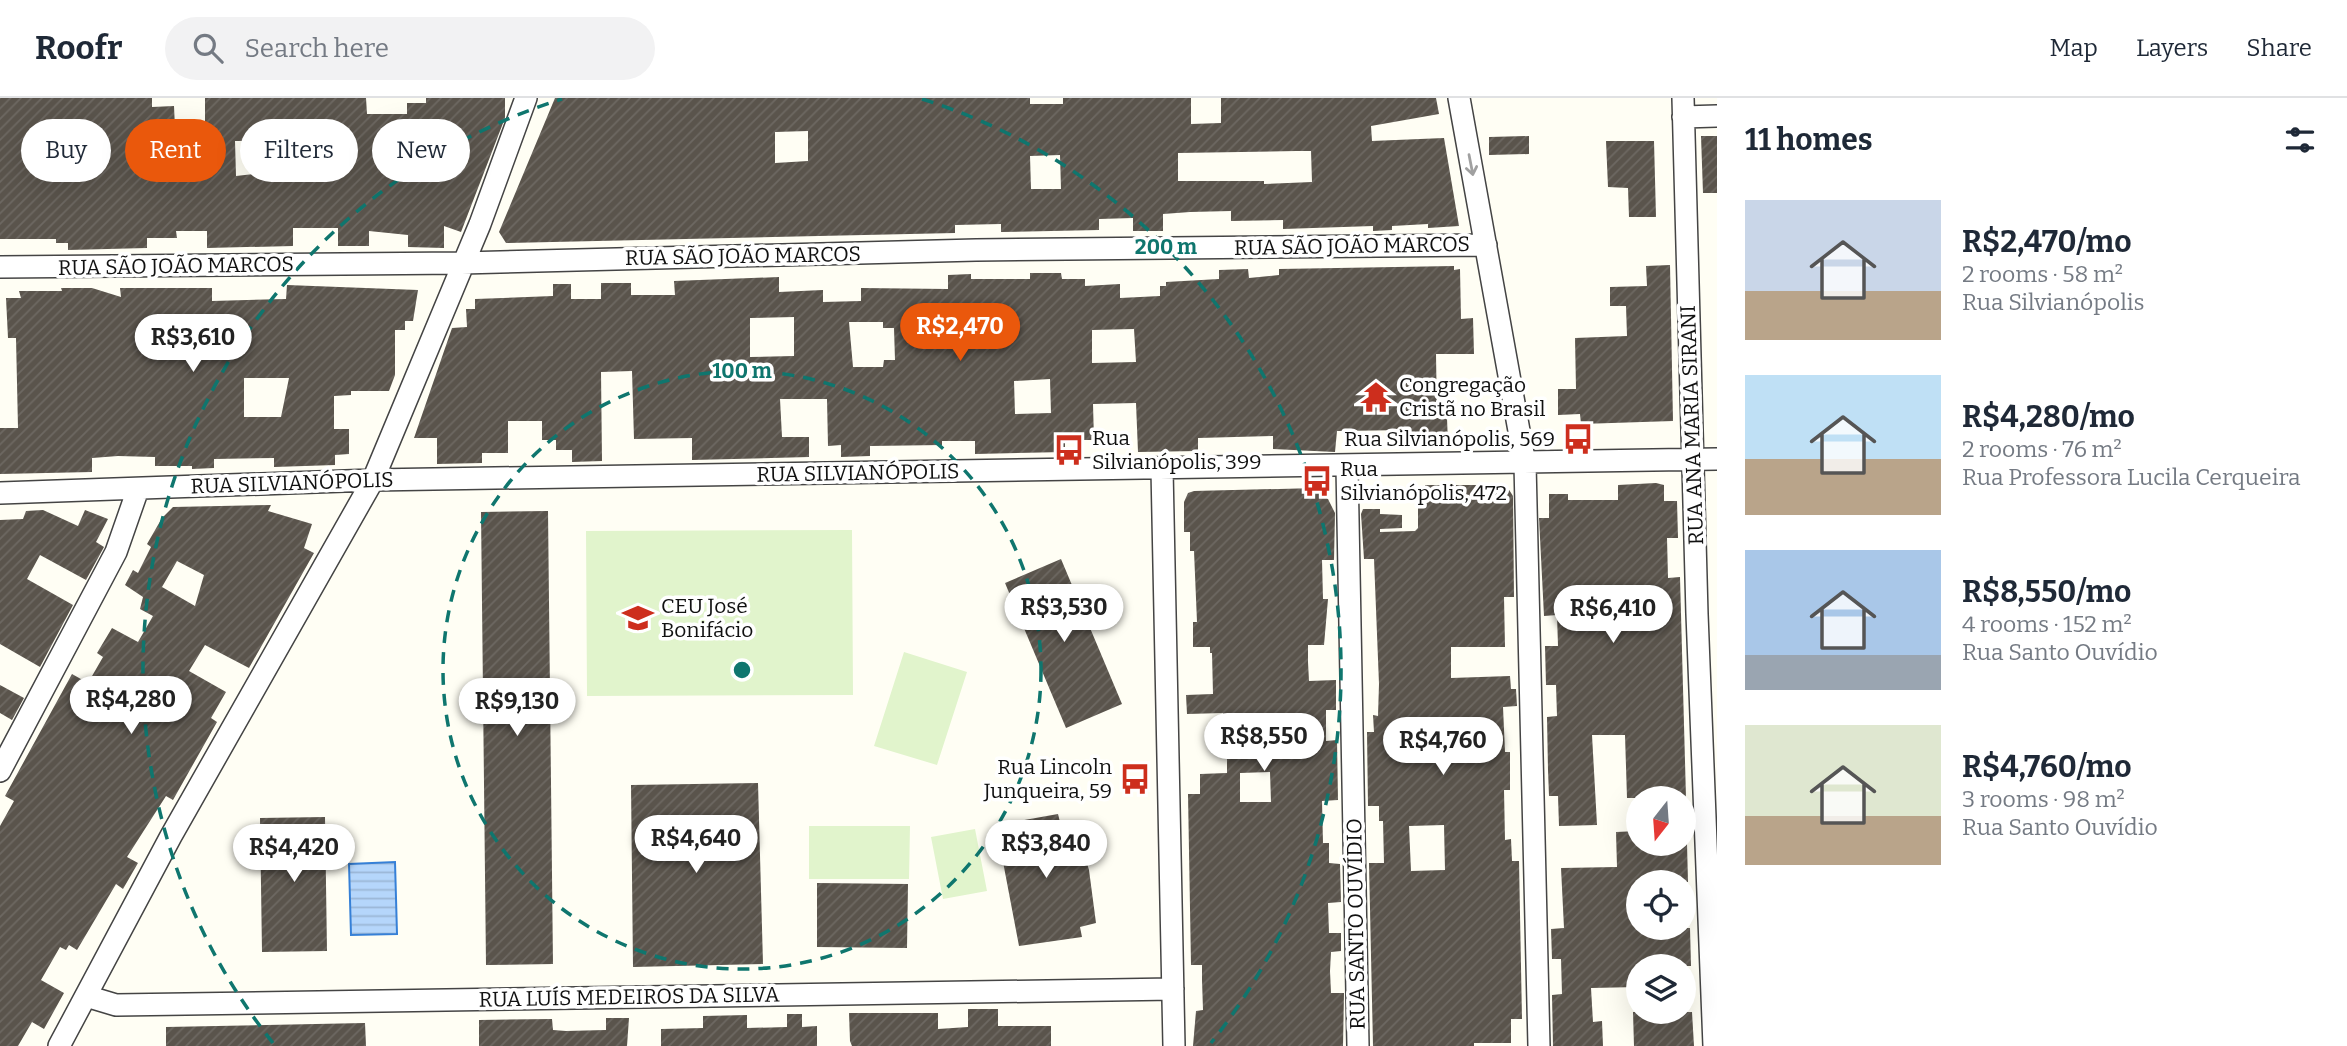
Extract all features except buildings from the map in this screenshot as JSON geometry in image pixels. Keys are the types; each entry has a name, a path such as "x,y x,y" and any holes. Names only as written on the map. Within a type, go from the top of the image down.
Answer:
{"street":[{"path":"60,1046 299,606 373,480 480,224 526,98"},
{"path":"1459,98 1525,464 1539,1046"},
{"path":"1683,108 1717,116"},
{"name":"RUA ANA MARIA SIRANI","path":"1683,108 1692,459 1714,1046"},
{"name":"RUA SÃO JOÃO MARCOS","path":"0,267 462,263 976,250 1486,245"},
{"name":"RUA SILVIANÓPOLIS","path":"0,493 373,480 1347,467 1717,458"},
{"name":"RUA SANTO OUVÍDIO","path":"1347,467 1358,1046"},
{"path":"1162,469 1174,1046"},
{"path":"0,771 116,552 138,489"},
{"name":"RUA LUÍS MEDEIROS DA SILVA","path":"86,996 116,1005 1173,989"}],"green space":[{"path":"852,530 853,695 587,696 586,531"},
{"path":"904,652 967,672 937,765 874,746"},
{"path":"809,826 910,826 909,879 809,879"},
{"path":"975,829 987,891 943,899 931,837"}],"water":[{"path":"395,862 397,934 351,935 349,864"}],"place":[{"name":"Congregação Cristã no Brasil","path":"1376,397"},
{"name":"Rua Silvianópolis, 569","path":"1578,439"},
{"name":"Rua Silvianópolis, 399","path":"1069,450"},
{"name":"Rua Silvianópolis, 472","path":"1317,481"},
{"name":"CEU José Bonifácio","path":"638,618"},
{"name":"Rua Lincoln Junqueira, 59","path":"1135,779"}]}
